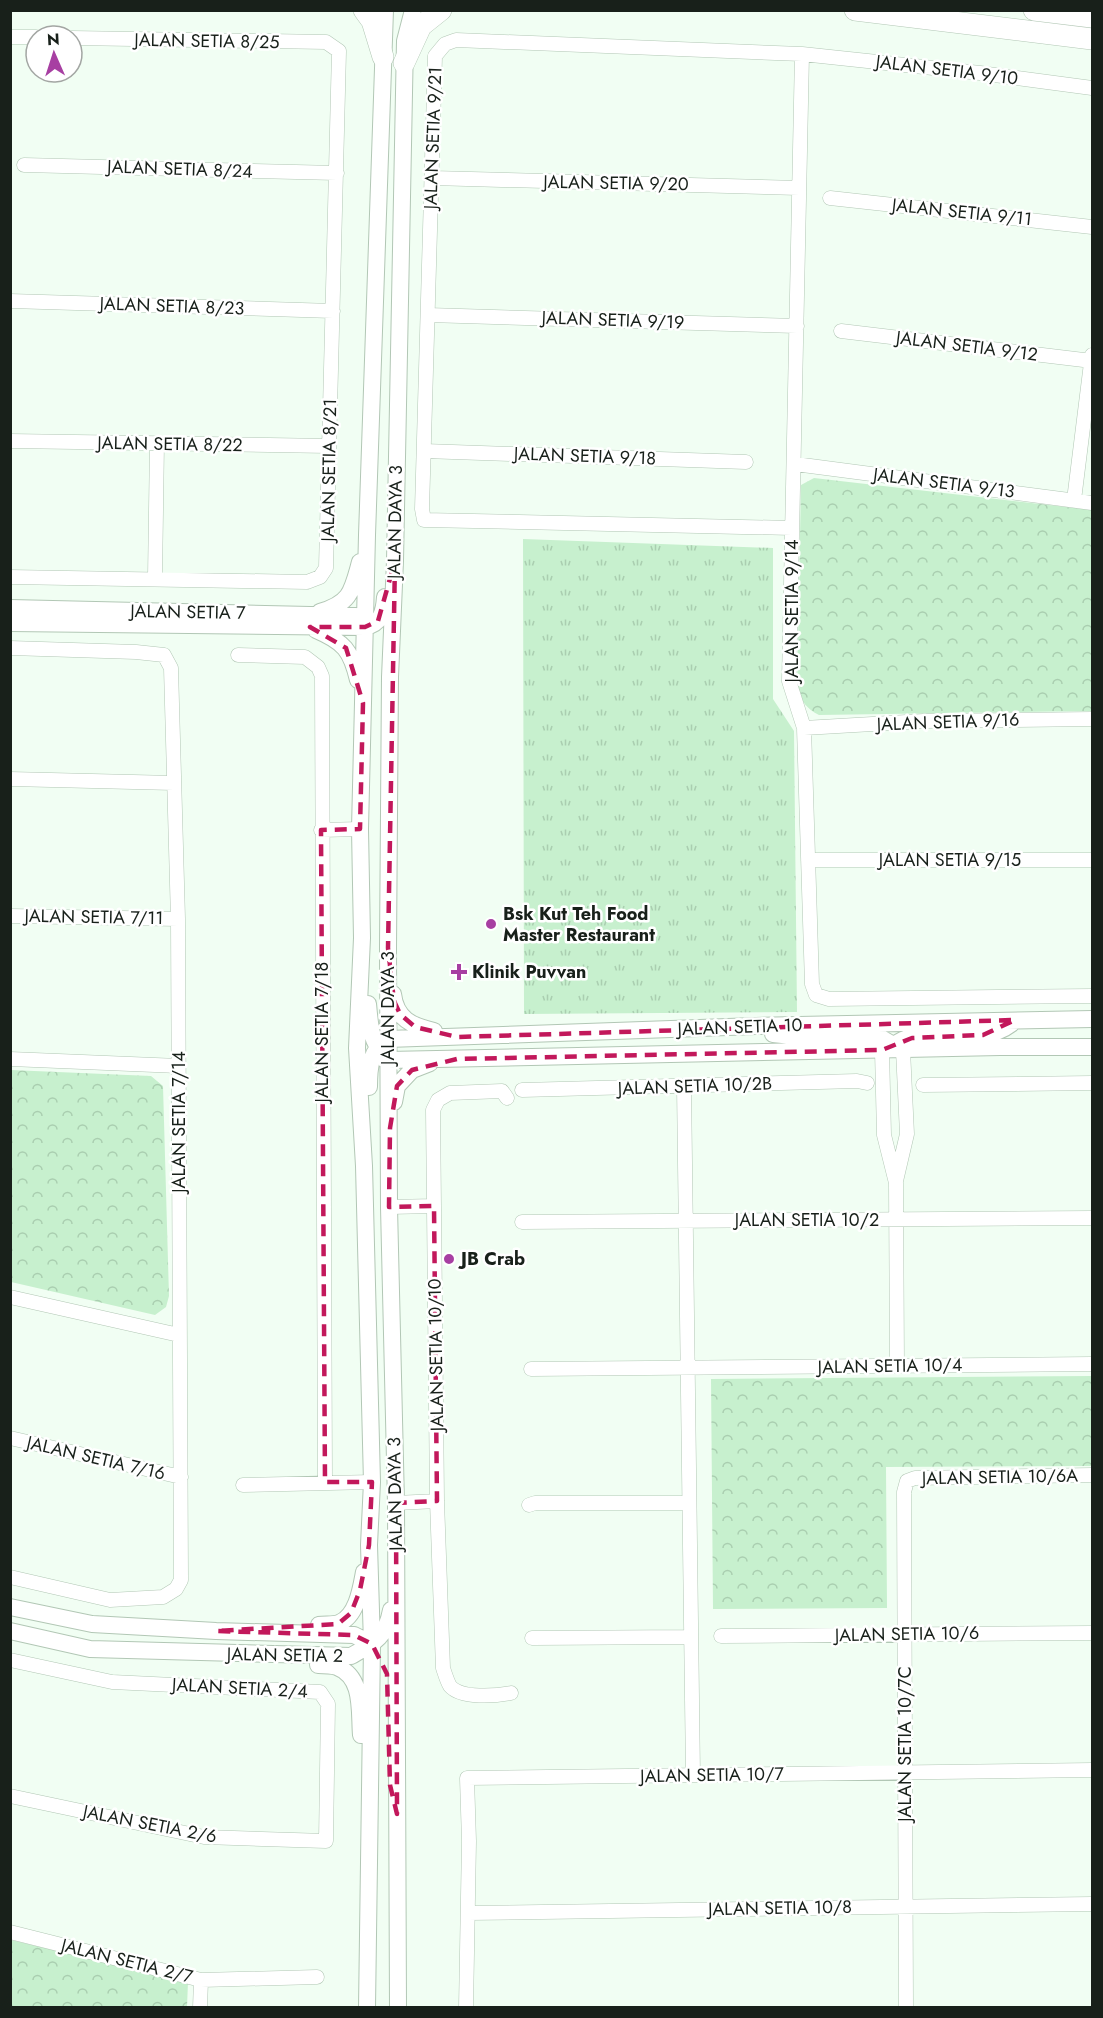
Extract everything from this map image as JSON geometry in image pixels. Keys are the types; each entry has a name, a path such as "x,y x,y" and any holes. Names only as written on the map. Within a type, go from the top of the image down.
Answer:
{"main road":[{"path":"364,10 372,21 383,57"},
{"path":"404,63 421,26 441,10"},
{"path":"855,10 1092,39"},
{"path":"1034,10 1092,17"}],"street":[{"name":"JALAN DAYA 3","path":"367,2007 372,1644 369,1545 372,1482 364,1166 357,1048 362,938 360,830 363,703 369,622 367,535 385,10"},
{"name":"JALAN DAYA 3","path":"398,2007 396,1503 389,1207 390,1128 385,1049 390,677 404,63 406,31 413,10"},
{"name":"JALAN SETIA 8/25","path":"84,38 326,42 339,51"},
{"name":"JALAN SETIA 9/21","path":"792,528 424,520 422,509 435,56 445,44 456,40 802,54"},
{"name":"JALAN SETIA 8/21","path":"10,577 307,582 320,577 326,568 339,51"},
{"name":"JALAN SETIA 9/10","path":"802,54 980,73 1092,88"},
{"name":"JALAN SETIA 9/14","path":"802,54 789,681 804,728 812,984 816,995 829,999 1092,996"},
{"name":"JALAN SETIA 8/24","path":"24,165 337,173"},
{"name":"JALAN SETIA 9/20","path":"432,178 800,188"},
{"name":"JALAN SETIA 9/11","path":"830,198 1092,227"},
{"name":"JALAN SETIA 8/23","path":"10,301 333,311"},
{"name":"JALAN SETIA 9/19","path":"428,315 797,326"},
{"name":"JALAN SETIA 9/12","path":"841,331 1092,359"},
{"path":"1074,500 1092,359"},
{"name":"JALAN SETIA 8/22","path":"10,441 329,446"},
{"path":"155,578 157,443"},
{"name":"JALAN SETIA 9/18","path":"424,451 746,462"},
{"name":"JALAN SETIA 9/13","path":"795,464 1092,503"},
{"path":"363,703 355,668 346,648 309,621 334,608 347,598 352,590 367,535"},
{"path":"390,677 385,662 384,632 369,622 383,613 387,578 394,561"},
{"name":"JALAN SETIA 7","path":"10,608 309,621"},
{"name":"JALAN SETIA 7","path":"10,623 369,622"},
{"name":"JALAN SETIA 7/14","path":"10,648 164,655 171,668 178,919 181,1580 176,1589 163,1597 111,1600 10,1577"},
{"name":"JALAN SETIA 7/18","path":"238,655 297,655 312,661 322,676 325,1482"},
{"name":"JALAN SETIA 9/16","path":"804,728 924,721 1092,719"},
{"path":"10,779 174,783"},
{"path":"321,830 360,830"},
{"name":"JALAN SETIA 9/15","path":"808,860 1092,860"},
{"name":"JALAN SETIA 7/11","path":"10,916 178,919"},
{"path":"362,938 370,1029 385,1049 370,1059 369,1139 364,1166"},
{"path":"388,948 394,1001 400,1014 416,1027 457,1036"},
{"name":"JALAN SETIA 10","path":"385,1049 457,1036 756,1026 1092,1019"},
{"path":"893,1049 912,1038 983,1035 1004,1029 1015,1020"},
{"path":"756,1026 764,1032 785,1036 811,1038 874,1036 882,1038 893,1049 908,1134 896,1183 897,1366"},
{"path":"1000,1047 1042,1039 1092,1038"},
{"name":"JALAN SETIA 10","path":"385,1049 457,1059 1092,1047"},
{"path":"893,1049 884,1135 896,1183"},
{"path":"10,1059 179,1065"},
{"path":"390,1128 397,1086 412,1070 425,1063 457,1059"},
{"name":"JALAN SETIA 10/2B","path":"522,1090 857,1081 867,1083"},
{"path":"923,1085 1092,1083"},
{"path":"684,1086 693,1775"},
{"name":"JALAN SETIA 10/10","path":"507,1098 502,1091 450,1094 438,1100 433,1110 437,1501 443,1668 450,1685 459,1694 511,1693"},
{"path":"389,1207 434,1206"},
{"name":"JALAN SETIA 10/2","path":"522,1222 1092,1218"},
{"path":"10,1298 179,1335"},
{"name":"JALAN SETIA 10/4","path":"531,1369 1092,1364"},
{"name":"JALAN SETIA 7/16","path":"10,1438 181,1477"},
{"name":"JALAN SETIA 10/6A","path":"907,1481 915,1478 1092,1475"},
{"name":"JALAN SETIA 10/7C","path":"906,2007 904,1492 907,1481"},
{"path":"243,1485 372,1482"},
{"path":"397,1814 390,1785 387,1674 383,1661 372,1644 387,1628 391,1611 390,1517 396,1503 437,1501"},
{"path":"529,1506 535,1503 689,1503"},
{"path":"216,1631 338,1623 351,1613 360,1590 369,1545"},
{"name":"JALAN SETIA 2","path":"10,1607 92,1624 354,1635 372,1644"},
{"name":"JALAN SETIA 2","path":"10,1631 90,1649 216,1654 351,1656 372,1644"},
{"name":"JALAN SETIA 10/6","path":"721,1636 1092,1633"},
{"path":"532,1638 691,1636"},
{"path":"216,1654 336,1667 349,1675 357,1685 369,1814"},
{"name":"JALAN SETIA 2/4","path":"10,1660 112,1682 320,1692 328,1704 326,1841"},
{"name":"JALAN SETIA 10/7","path":"468,1913 467,1778 1092,1770"},
{"name":"JALAN SETIA 2/6","path":"10,1796 204,1837 326,1841"},
{"name":"JALAN SETIA 10/8","path":"468,1913 1092,1904"},
{"path":"466,2007 468,1913"},
{"name":"JALAN SETIA 2/7","path":"10,1932 201,1980 317,1977"},
{"path":"200,2007 201,1980"}],"highlighted area":[{"path":"395,561 388,948 394,1001 400,1014 415,1027 457,1037 1015,1020 983,1035 912,1038 882,1050 457,1059 412,1070 397,1086 390,1128 389,1207 434,1206 437,1501 396,1503 397,1814 390,1785 387,1674 372,1644 354,1635 216,1631 338,1624 351,1613 360,1590 369,1545 372,1482 325,1482 321,830 360,829 363,703 346,648 310,627 365,627 378,621"}],"green space":[{"path":"814,478 1092,510 1092,711 819,715 811,710 803,702 797,690 801,485"},
{"path":"523,539 773,548 773,699 794,731 797,1012 524,1014"},
{"path":"11,1070 151,1076 163,1086 169,1296 166,1307 155,1315 11,1282"},
{"path":"1092,1376 1092,1466 886,1467 887,1608 713,1609 711,1379"},
{"path":"11,1940 188,1982 187,2007 11,2008"}],"place":[{"name":"Bsk Kut Teh Food Master Restaurant","path":"491,924"},
{"name":"Klinik Puvvan","path":"459,972"},
{"name":"JB Crab","path":"449,1259"}]}
